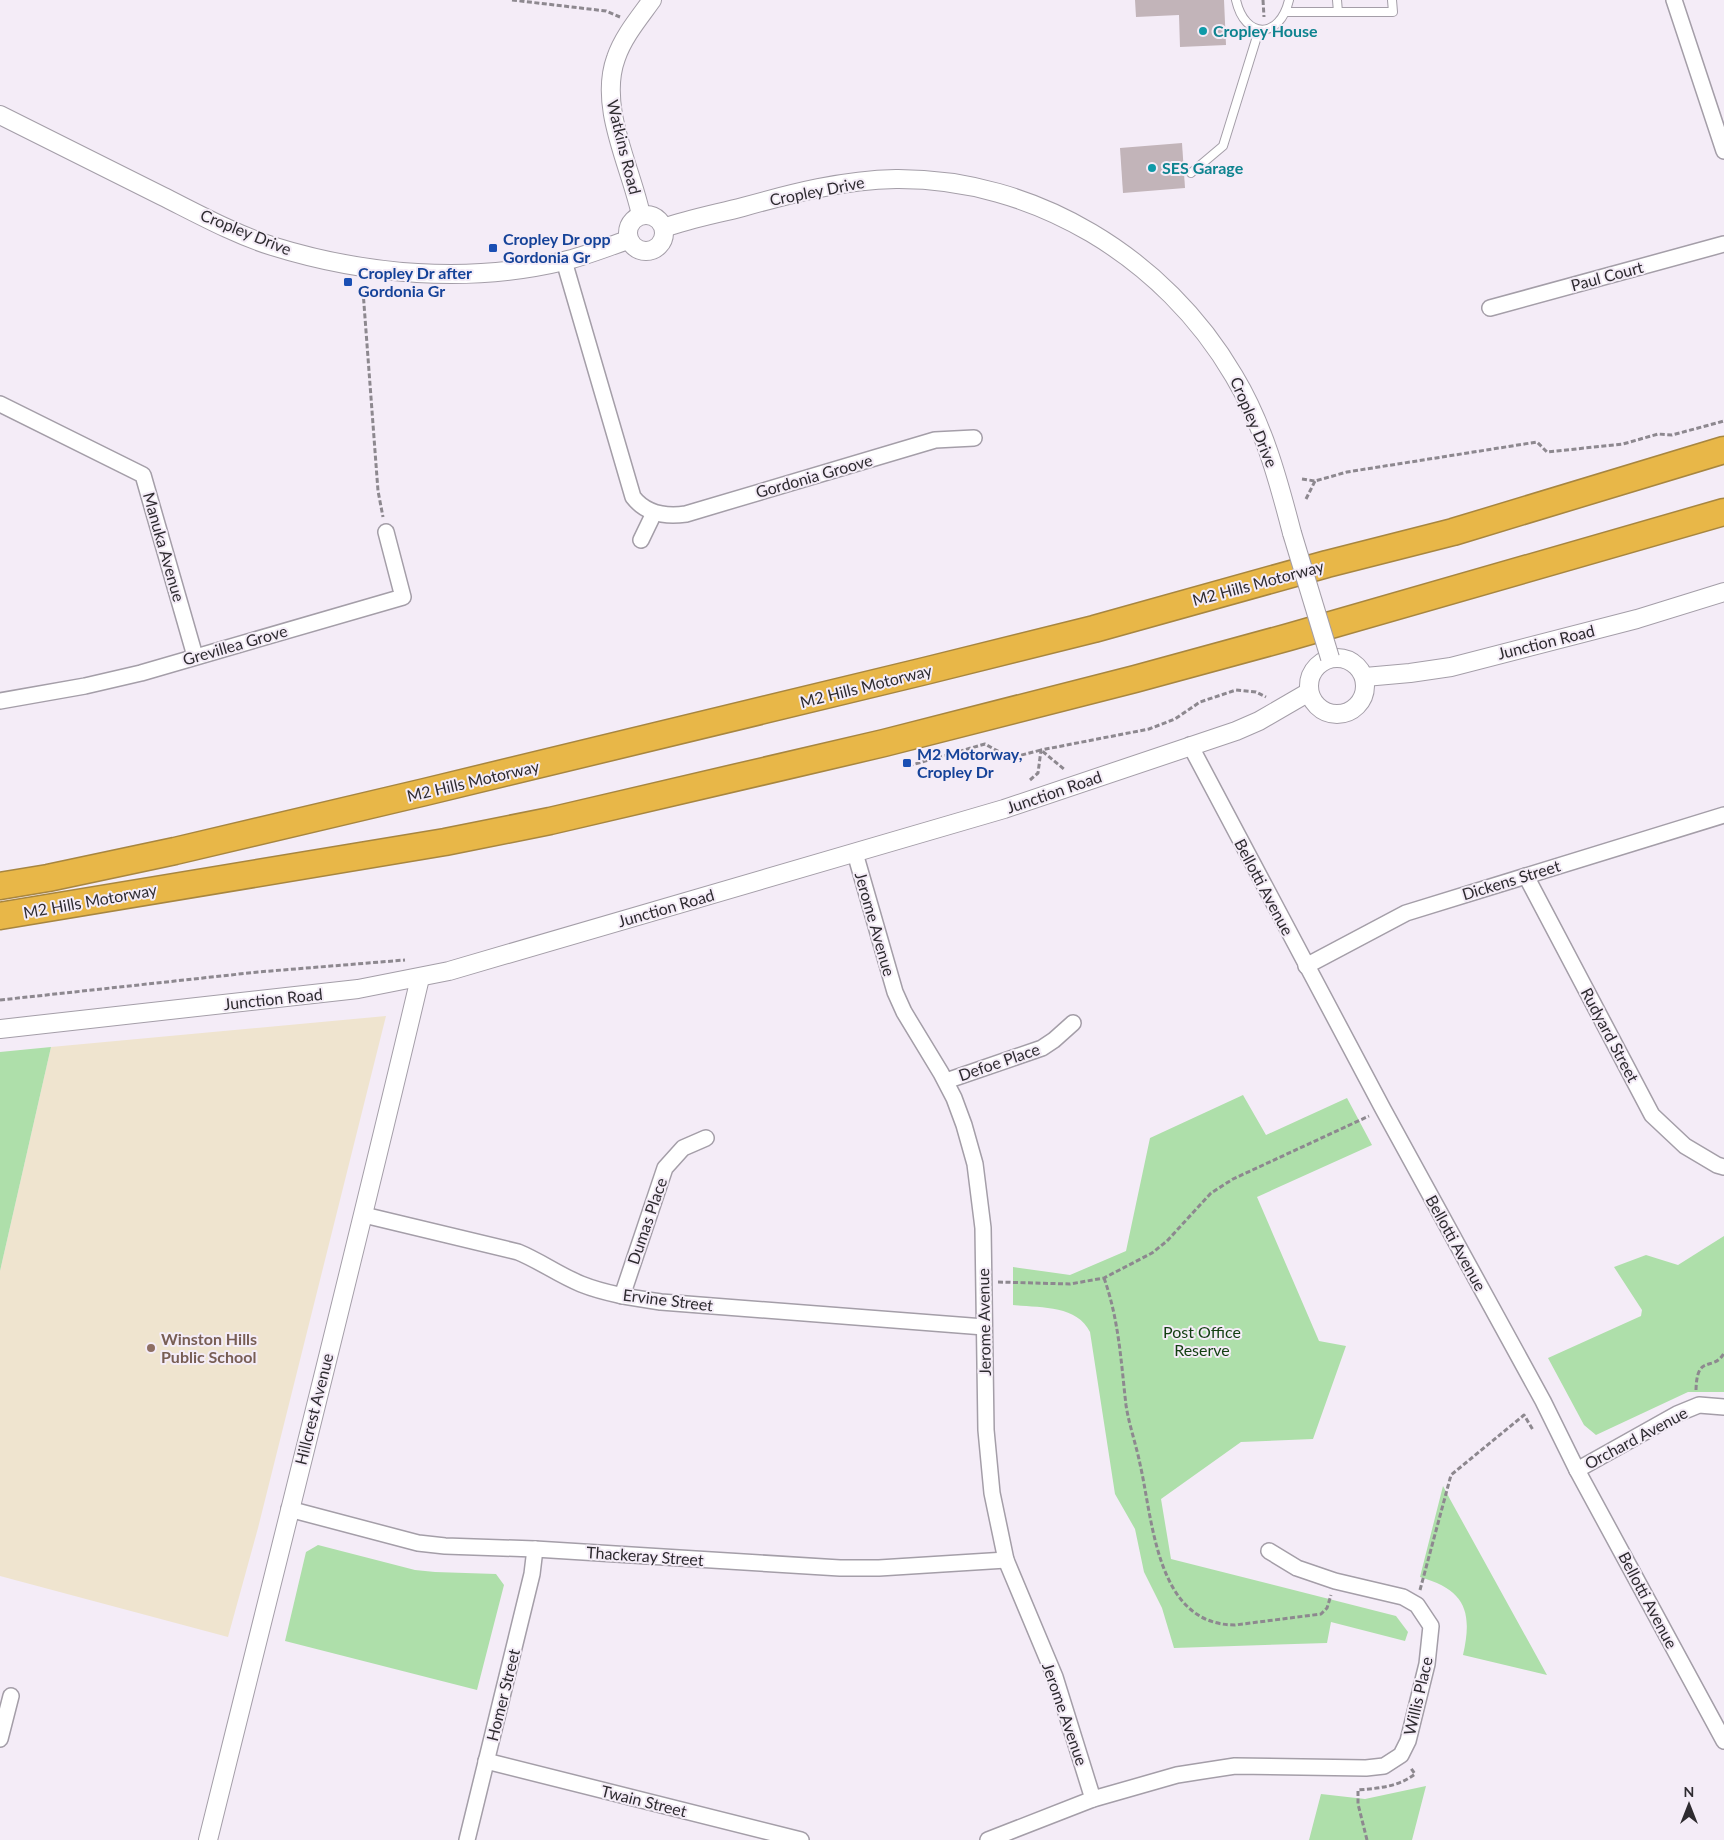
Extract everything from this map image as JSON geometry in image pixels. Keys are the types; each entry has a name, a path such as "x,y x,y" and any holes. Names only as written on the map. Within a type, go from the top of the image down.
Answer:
{"highway":[{"name":"M2 Hills Motorway","path":"0,886 57,876 249,833 1028,645 1453,532 1724,450"},
{"name":"M2 Hills Motorway","path":"0,916 455,840 550,821 875,746 1289,637 1724,512"}],"street":[{"name":"Watkins Road","path":"641,215 616,128 611,81 615,60 634,25 652,0"},
{"path":"1674,0 1724,151"},
{"name":"Cropley Drive","path":"0,115 221,225 271,246 322,260 405,272 450,273 492,271 564,261 628,240"},
{"name":"Cropley Drive","path":"664,228 835,184 896,179 932,181 1001,194 1062,217 1092,232 1143,268 1193,316 1214,344 1244,392 1264,440 1330,658"},
{"path":"641,215 652,215 657,218 664,228 663,240 659,246 648,251 637,249 628,240 630,222 641,215"},
{"name":"Paul Court","path":"1490,308 1724,244"},
{"name":"Gordonia Groove","path":"564,261 633,497 640,505 654,512 671,516 686,514 935,440 974,438"},
{"name":"Manuka Avenue","path":"0,404 143,475 195,656"},
{"path":"641,540 654,512"},
{"name":"Grevillea Grove","path":"0,701 20,699 141,673 403,597 386,532"},
{"name":"Junction Road","path":"1365,677 1417,673 1451,667 1636,619 1724,592"},
{"path":"1330,658 1346,658 1361,669 1365,677 1366,686 1360,703 1353,710 1345,713 1336,714 1319,708 1313,701 1310,692 1310,676 1315,668 1330,658"},
{"name":"Junction Road","path":"0,1029 358,990 449,971 855,853 1071,787 1259,721 1310,692"},
{"name":"Bellotti Avenue","path":"1190,745 1306,966 1543,1401 1577,1470 1724,1741"},
{"name":"Dickens Street","path":"1306,966 1406,913 1724,815"},
{"name":"Jerome Avenue","path":"855,853 895,992 904,1012 946,1081 964,1126 978,1182 983,1228 988,1458 992,1493 1006,1560 1055,1677 1094,1799"},
{"name":"Rudyard Street","path":"1526,876 1652,1115 1685,1146 1717,1165 1724,1167"},
{"name":"Hillcrest Avenue","path":"208,1840 289,1509 364,1215 420,978"},
{"name":"Defoe Place","path":"946,1081 1042,1048 1073,1023"},
{"name":"Dumas Place","path":"622,1296 665,1168 683,1148 706,1138"},
{"name":"Ervine Street","path":"364,1215 518,1252 541,1262 581,1284 622,1296 661,1302 984,1327"},
{"name":"Orchard Avenue","path":"1577,1470 1677,1414 1699,1405 1724,1407"},
{"name":"Thackeray Street","path":"289,1509 418,1543 445,1546 535,1549 840,1568 879,1568 1006,1560"},
{"name":"Homer Street","path":"467,1840 532,1574 535,1549"},
{"name":"Willis Place","path":"1094,1799 1177,1775 1235,1766 1366,1768 1384,1766 1401,1755 1408,1742 1427,1664 1431,1626 1416,1605 1403,1597 1335,1580 1297,1568 1269,1551"},
{"path":"0,1739 11,1696"},
{"name":"Twain Street","path":"486,1761 801,1840"},
{"path":"988,1840 1094,1799"}],"lane":[{"path":"1236,0 1243,19 1250,26 1259,30 1267,29 1276,24 1286,12 1289,0"},
{"path":"1337,0 1338,12"},
{"path":"1286,12 1393,12 1392,0"},
{"path":"1191,173 1223,146 1259,30"}],"path":[{"path":"512,0 606,11 634,25"},
{"path":"363,291 378,492 386,532"},
{"path":"1302,479 1315,481 1347,472 1537,442 1547,452 1623,444 1658,434 1672,435 1724,421"},
{"path":"1306,499 1315,481"},
{"path":"907,763 908,766 985,744 1010,758 1041,750 1149,729 1175,719 1200,702 1236,690 1256,692 1264,696 1279,709"},
{"path":"1024,783 1031,780 1038,773 1041,750"},
{"path":"1041,750 1064,768 1071,787"},
{"path":"0,1000 258,972 412,960"},
{"path":"1009,1283 1070,1284 1104,1278 1152,1252 1167,1240 1211,1193 1233,1179 1363,1120"},
{"path":"1104,1278 1116,1321 1127,1407 1140,1463 1154,1539 1161,1562 1179,1596 1190,1609 1207,1619 1225,1625 1236,1625 1321,1614 1327,1608 1335,1580"},
{"path":"1699,1405 1696,1394 1696,1374 1700,1368 1719,1360 1724,1353"},
{"path":"1416,1605 1451,1475 1524,1415 1533,1430"},
{"path":"1358,1790 1358,1804 1367,1840"}],"shaded area":[{"name":"Winston Hills Public School","path":"386,1016 258,1528 228,1637 0,1576 0,1271 51,1047"}],"green space":[{"path":"51,1047 0,1271 0,1052"},
{"name":"Post Office Reserve","path":"1243,1095 1266,1135 1347,1098 1372,1145 1257,1197 1319,1341 1346,1346 1313,1439 1241,1442 1161,1499 1171,1559 1396,1616 1408,1632 1405,1641 1331,1622 1327,1643 1174,1648 1162,1608 1144,1572 1135,1529 1115,1494 1090,1332 1084,1323 1067,1312 1013,1305 1013,1267 1070,1275 1126,1251 1150,1138"},
{"path":"1724,1236 1724,1392 1688,1392 1596,1435 1584,1425 1548,1358 1641,1316 1642,1310 1614,1267 1646,1255 1678,1265"},
{"path":"1443,1486 1547,1675 1463,1655 1467,1626 1466,1614 1462,1604 1447,1588 1420,1577"},
{"path":"318,1545 415,1570 496,1574 504,1585 477,1690 285,1641 306,1552"},
{"path":"1426,1786 1412,1840 1309,1840 1321,1794 1365,1799"}],"building":[{"name":"Cropley House","path":"1135,0 1224,0 1226,45 1180,47 1179,15 1136,17"},
{"name":"SES Garage","path":"1182,143 1185,188 1123,193 1120,148"}],"place":[{"name":"Cropley House","path":"1203,31"},
{"name":"SES Garage","path":"1152,168"},
{"name":"Cropley Dr opp Gordonia Gr","path":"493,248"},
{"name":"Cropley Dr after Gordonia Gr","path":"348,282"},
{"name":"M2 Motorway, Cropley Dr","path":"907,763"},
{"name":"Winston Hills Public School","path":"151,1348"}]}
